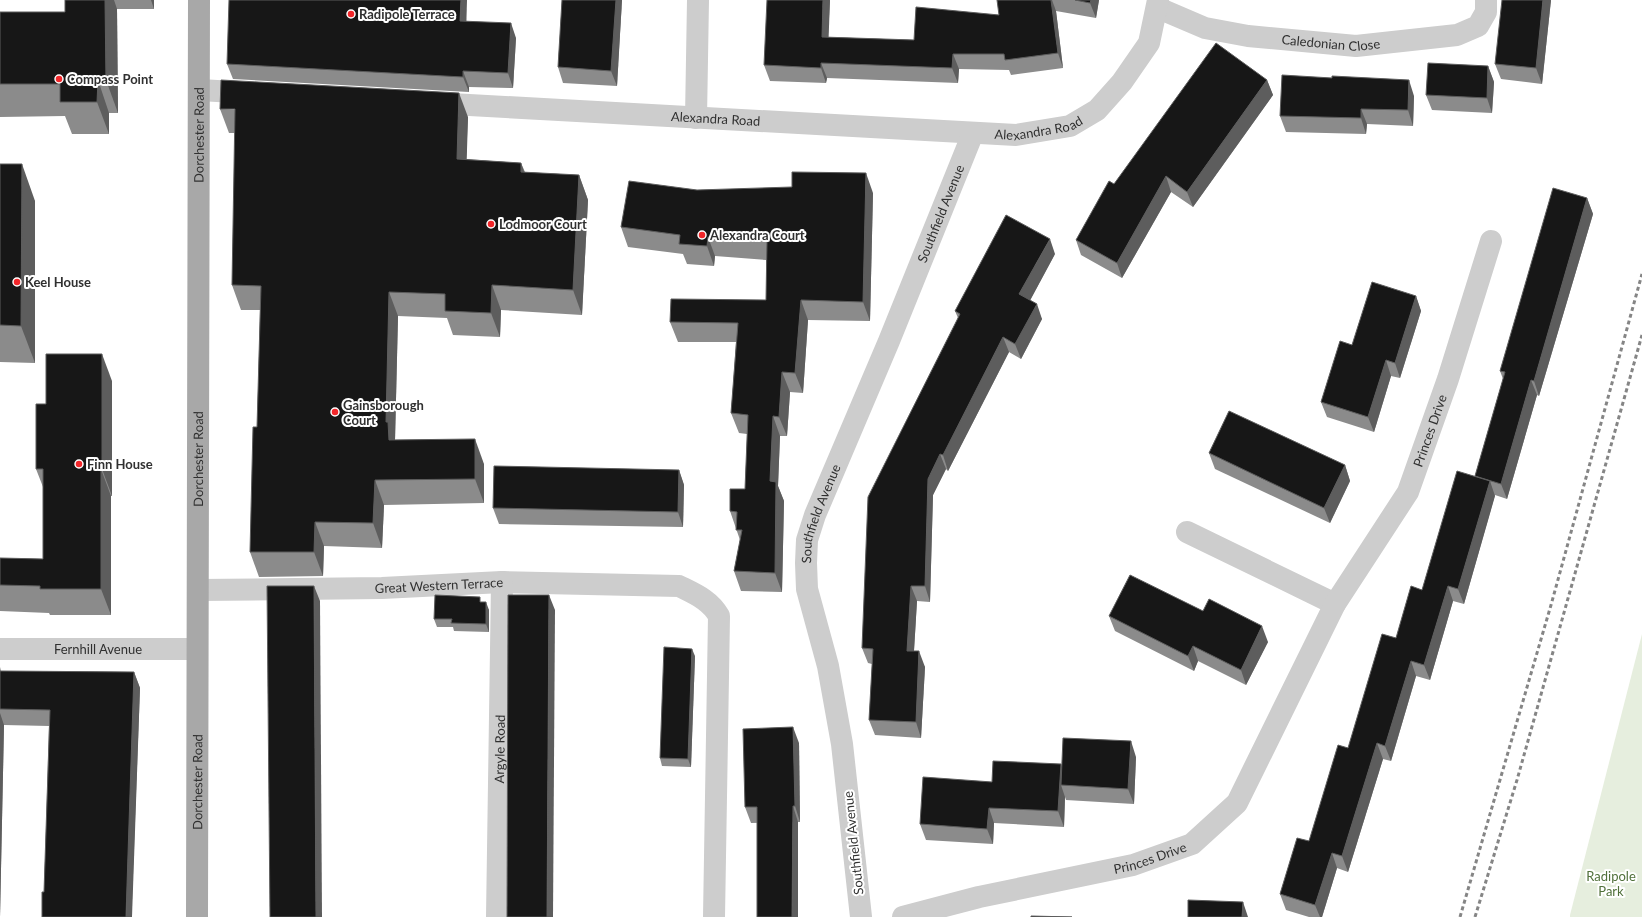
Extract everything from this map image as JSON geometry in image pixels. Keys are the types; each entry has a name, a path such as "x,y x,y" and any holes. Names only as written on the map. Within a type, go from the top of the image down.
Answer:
{"main road":[{"name":"Dorchester Road","path":"198,917 197,649 199,590 199,0"}],"street":[{"path":"696,118 698,0"},
{"name":"Caledonian Close","path":"1158,4 1212,30 1248,36 1356,46 1457,35 1478,26 1486,12 1486,0"},
{"name":"Alexandra Road","path":"416,102 1016,135 1070,126 1097,110 1122,82 1149,43 1158,4"},
{"path":"200,90 270,94"},
{"name":"Southfield Avenue","path":"861,917 842,744 828,666 808,589 806,563 807,540 815,515 889,341 972,133"},
{"name":"Princes Drive","path":"903,917 979,897 1134,865 1192,844 1237,803 1335,604 1408,492 1450,372 1491,241"},
{"path":"1188,532 1335,604"},
{"name":"Great Western Terrace","path":"199,590 382,588 502,582 679,586 702,598 713,606 719,616 714,917"},
{"name":"Argyle Road","path":"497,917 502,582"},
{"name":"Fernhill Avenue","path":"0,649 197,649"}],"green space":[{"name":"Radipole Park","path":"1642,634 1642,917 1570,917 1570,915"}],"building":[{"path":"65,0 105,0 106,80 98,80 97,102 60,102 60,84 0,84 0,12 65,12"},
{"path":"229,0 461,0 460,21 511,23 508,73 463,71 463,77 227,64"},
{"path":"562,0 616,0 611,71 558,67"},
{"path":"767,0 823,0 822,37 914,40 916,7 999,15 997,0 1051,0 1058,53 1005,60 1004,54 953,54 952,68 821,63 821,68 764,65"},
{"path":"1075,0 1091,0 1090,3"},
{"path":"1502,0 1543,0 1536,68 1495,64"},
{"path":"1216,43 1267,80 1187,192 1166,176 1117,263 1076,240 1109,181 1114,184"},
{"path":"1428,63 1488,66 1487,98 1426,95"},
{"path":"1282,75 1409,80 1408,110 1361,109 1361,118 1280,116"},
{"path":"221,80 459,93 457,159 521,163 521,172 579,175 573,290 492,285 491,313 445,311 445,294 389,292 386,422 388,422 389,440 475,439 475,479 375,480 373,523 315,522 314,552 250,552 253,427 257,427 261,286 232,285 235,109 220,109"},
{"path":"0,164 22,164 21,326 0,325"},
{"path":"792,172 866,173 863,302 801,300 795,373 782,372 779,417 773,416 770,481 776,482 775,573 734,571 742,530 736,530 737,512 730,511 730,489 745,489 748,415 731,413 738,323 670,322 671,299 766,300 767,241 708,237 707,246 679,244 680,235 621,227 629,181 697,190 792,187"},
{"path":"1553,188 1587,198 1534,381 1531,380 1501,484 1475,476 1505,372 1500,371"},
{"path":"1006,215 1050,239 1019,294 1037,304 1015,344 1003,337 943,455 940,454 928,479 925,586 911,586 907,651 919,651 916,722 869,720 873,649 862,648 868,497 960,314 955,311"},
{"path":"1372,282 1416,296 1395,363 1386,360 1368,417 1321,402 1340,341 1352,345"},
{"path":"46,354 102,354 101,589 40,589 40,586 0,585 0,558 43,559 43,469 36,469 36,404 46,404"},
{"path":"1229,411 1345,465 1324,508 1209,453"},
{"path":"494,466 679,470 678,512 493,508"},
{"path":"1457,471 1490,481 1458,589 1448,586 1424,665 1411,661 1385,746 1377,743 1342,856 1332,853 1315,905 1280,894 1297,838 1309,841 1338,745 1348,748 1382,634 1396,638 1411,586 1422,590"},
{"path":"1130,575 1203,611 1209,599 1262,626 1241,670 1193,646 1188,656 1109,616"},
{"path":"267,586 314,586 316,917 270,917"},
{"path":"435,595 480,597 480,602 486,602 486,624 451,623 452,619 434,619"},
{"path":"508,595 549,595 547,917 507,917"},
{"path":"664,647 692,649 688,759 660,758"},
{"path":"0,671 134,672 126,917 42,917 50,710 0,709"},
{"path":"793,727 795,806 793,806 792,917 757,917 757,807 745,807 743,729"},
{"path":"1063,738 1131,741 1128,789 1061,785"},
{"path":"993,761 1061,764 1058,811 989,808 987,829 920,824 923,777 992,782"},
{"path":"1188,900 1243,902 1242,917 1188,917"},
{"path":"1031,916 1072,917 1031,917"}],"railway":[{"path":"1460,917 1551,605 1642,274"},
{"path":"1475,917 1517,780 1642,335"}],"place":[{"name":"Radipole Terrace","path":"351,14"},
{"name":"Compass Point","path":"59,79"},
{"name":"Lodmoor Court","path":"491,224"},
{"name":"Alexandra Court","path":"702,235"},
{"name":"Keel House","path":"17,282"},
{"name":"Gainsborough Court","path":"335,412"},
{"name":"Finn House","path":"79,464"}]}
